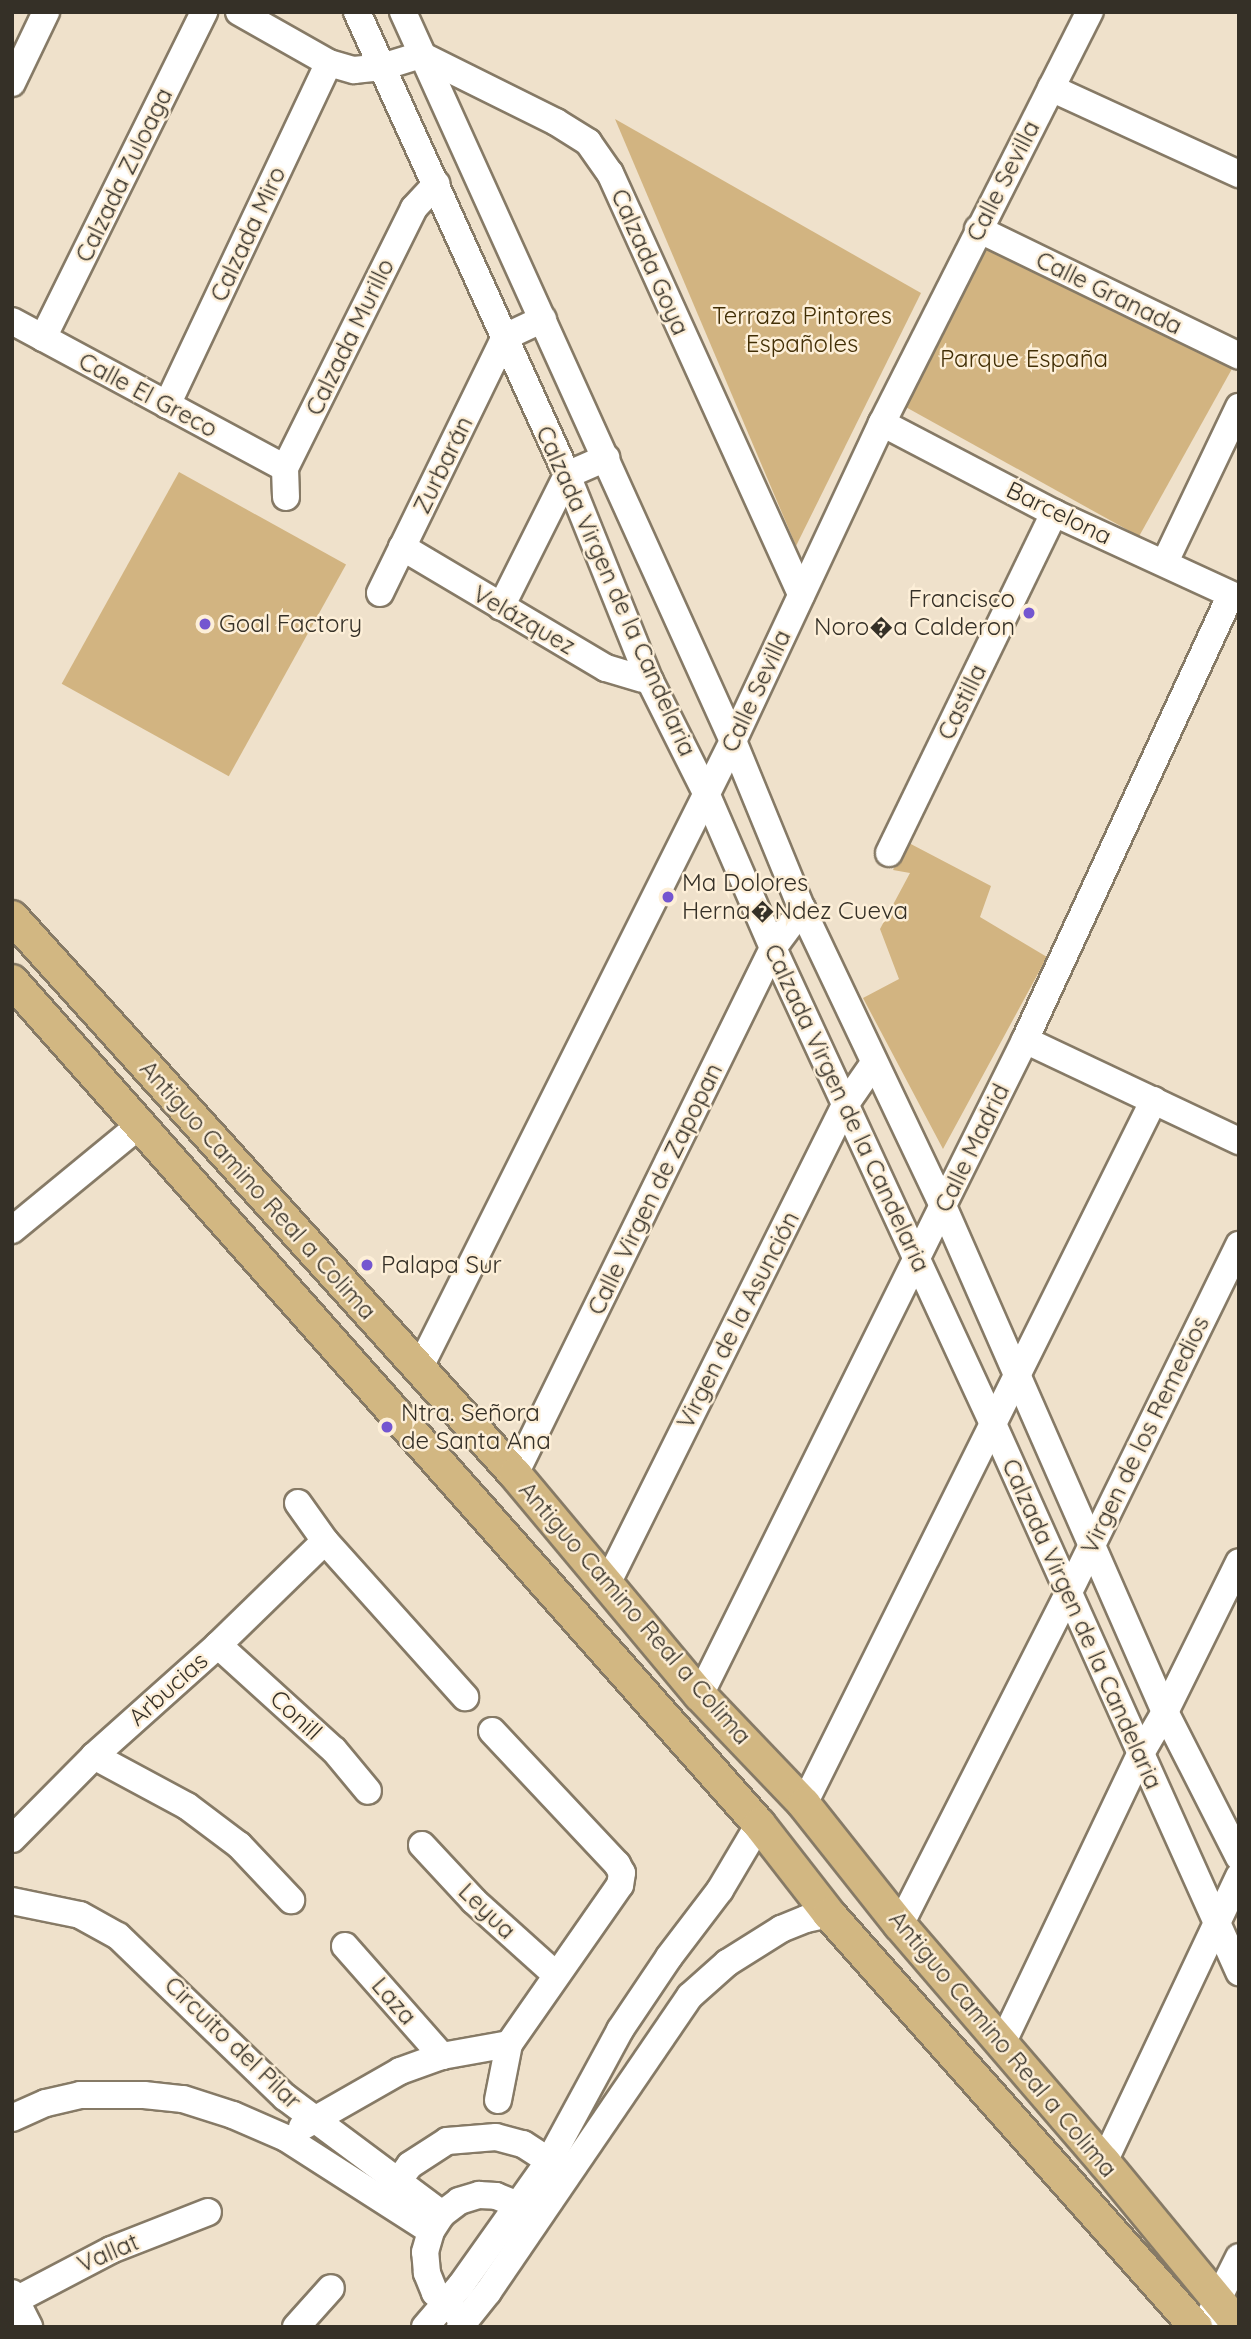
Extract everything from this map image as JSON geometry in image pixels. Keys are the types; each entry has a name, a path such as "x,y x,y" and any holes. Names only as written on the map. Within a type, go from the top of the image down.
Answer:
{"main road":[{"name":"Antiguo Camino Real a Colima","path":"12,917 515,1474 701,1695 804,1804 900,1924 1104,2162 1212,2314 1239,2326"},
{"name":"Antiguo Camino Real a Colima","path":"12,981 759,1824 829,1914 1196,2327"},
{"path":"1037,2147 1174,2327"}],"street":[{"path":"12,83 46,12"},
{"name":"Calzada Zuloaga","path":"43,338 204,12"},
{"path":"239,12 329,63 354,70 382,67 421,55"},
{"name":"Calzada Virgen de la Candelaria","path":"358,12 567,475 650,681 706,793 773,948 993,1424 1239,1972"},
{"name":"Calzada Virgen de la Candelaria","path":"403,12 733,741 802,909 943,1206 1166,1712 1239,1857"},
{"name":"Calle Sevilla","path":"419,1369 733,741 882,423 1090,12"},
{"name":"Calzada Goya","path":"421,55 577,135 588,142 610,173 801,595"},
{"name":"Calzada Miro","path":"167,405 329,63"},
{"path":"1051,89 1239,174"},
{"name":"Calzada Murillo","path":"286,497 285,468 414,208 436,184"},
{"name":"Calle Granada","path":"978,229 1239,356"},
{"path":"505,337 544,319"},
{"name":"Calle El Greco","path":"12,321 285,468"},
{"name":"Zurbarán","path":"380,593 505,337"},
{"path":"1165,562 1239,407"},
{"name":"Barcelona","path":"882,423 1054,513 1165,562 1235,597"},
{"path":"501,607 567,475 606,458"},
{"name":"Castilla","path":"889,853 1054,513"},
{"name":"Velázquez","path":"402,547 606,668 650,681"},
{"name":"Calle Madrid","path":"701,1695 1025,1040 1235,597"},
{"name":"Calle Virgen de Zapopan","path":"515,1474 773,948 802,909"},
{"path":"1025,1040 1239,1140"},
{"name":"Virgen de la Asunción","path":"608,1582 845,1105 874,1063"},
{"path":"804,1804 1154,1100"},
{"path":"12,1230 140,1125"},
{"name":"Virgen de los Remedios","path":"900,1924 1068,1596 1091,1543 1239,1245"},
{"path":"298,1503 325,1541 465,1697"},
{"name":"Arbucias","path":"12,1839 94,1756 218,1645 325,1541"},
{"path":"1002,2044 1140,1755 1166,1712 1239,1562"},
{"name":"Conill","path":"218,1645 334,1750 368,1791"},
{"path":"492,1731 617,1864 622,1873 620,1885 555,1974 509,2044 498,2100"},
{"path":"94,1756 187,1806 239,1845 291,1900"},
{"path":"525,2211 549,2161 645,1990 720,1890 759,1824"},
{"name":"Leyua","path":"422,1845 474,1901 555,1974"},
{"path":"1104,2162 1239,1876"},
{"name":"Circuito del Pilar","path":"12,1901 80,1915 118,1936 285,2096 391,2190 436,2223"},
{"path":"425,2327 457,2317 525,2211 635,2078 690,1996 704,1980 781,1929 829,1914"},
{"name":"Laza","path":"345,1946 442,2056"},
{"path":"286,2137 400,2071 442,2056 509,2044"},
{"path":"605,2060 635,2078"},
{"name":"Circuito del Pilar","path":"12,2118 46,2103 80,2095 144,2095 183,2099 233,2115 286,2137 391,2190"},
{"path":"391,2190 428,2151 447,2141 496,2137 523,2144 549,2161"},
{"path":"457,2317 435,2293 427,2273 425,2252 436,2223 459,2201 479,2195 496,2196 525,2211"},
{"name":"Vallat","path":"14,2298 111,2250 208,2211"},
{"path":"1212,2314 1239,2257"},
{"path":"296,2327 331,2288"},
{"path":"14,2298 29,2327"}],"green space":[{"name":"Terraza Pintores Españoles","path":"615,119 921,293 796,546"},
{"name":"Parque España","path":"983,228 1233,367 1139,536 889,398"},
{"name":"Goal Factory","path":"179,472 346,565 229,776 62,684"},
{"path":"907,842 991,886 980,917 1047,957 943,1149 863,998 899,979 880,929 910,873 893,870"}],"place":[{"name":"Francisco Noro�a Calderon","path":"1029,613"},
{"name":"Goal Factory","path":"205,624"},
{"name":"Ma Dolores Herna�Ndez Cueva","path":"668,897"},
{"name":"Palapa Sur","path":"367,1265"},
{"name":"Ntra. Señora de Santa Ana","path":"387,1427"}]}
